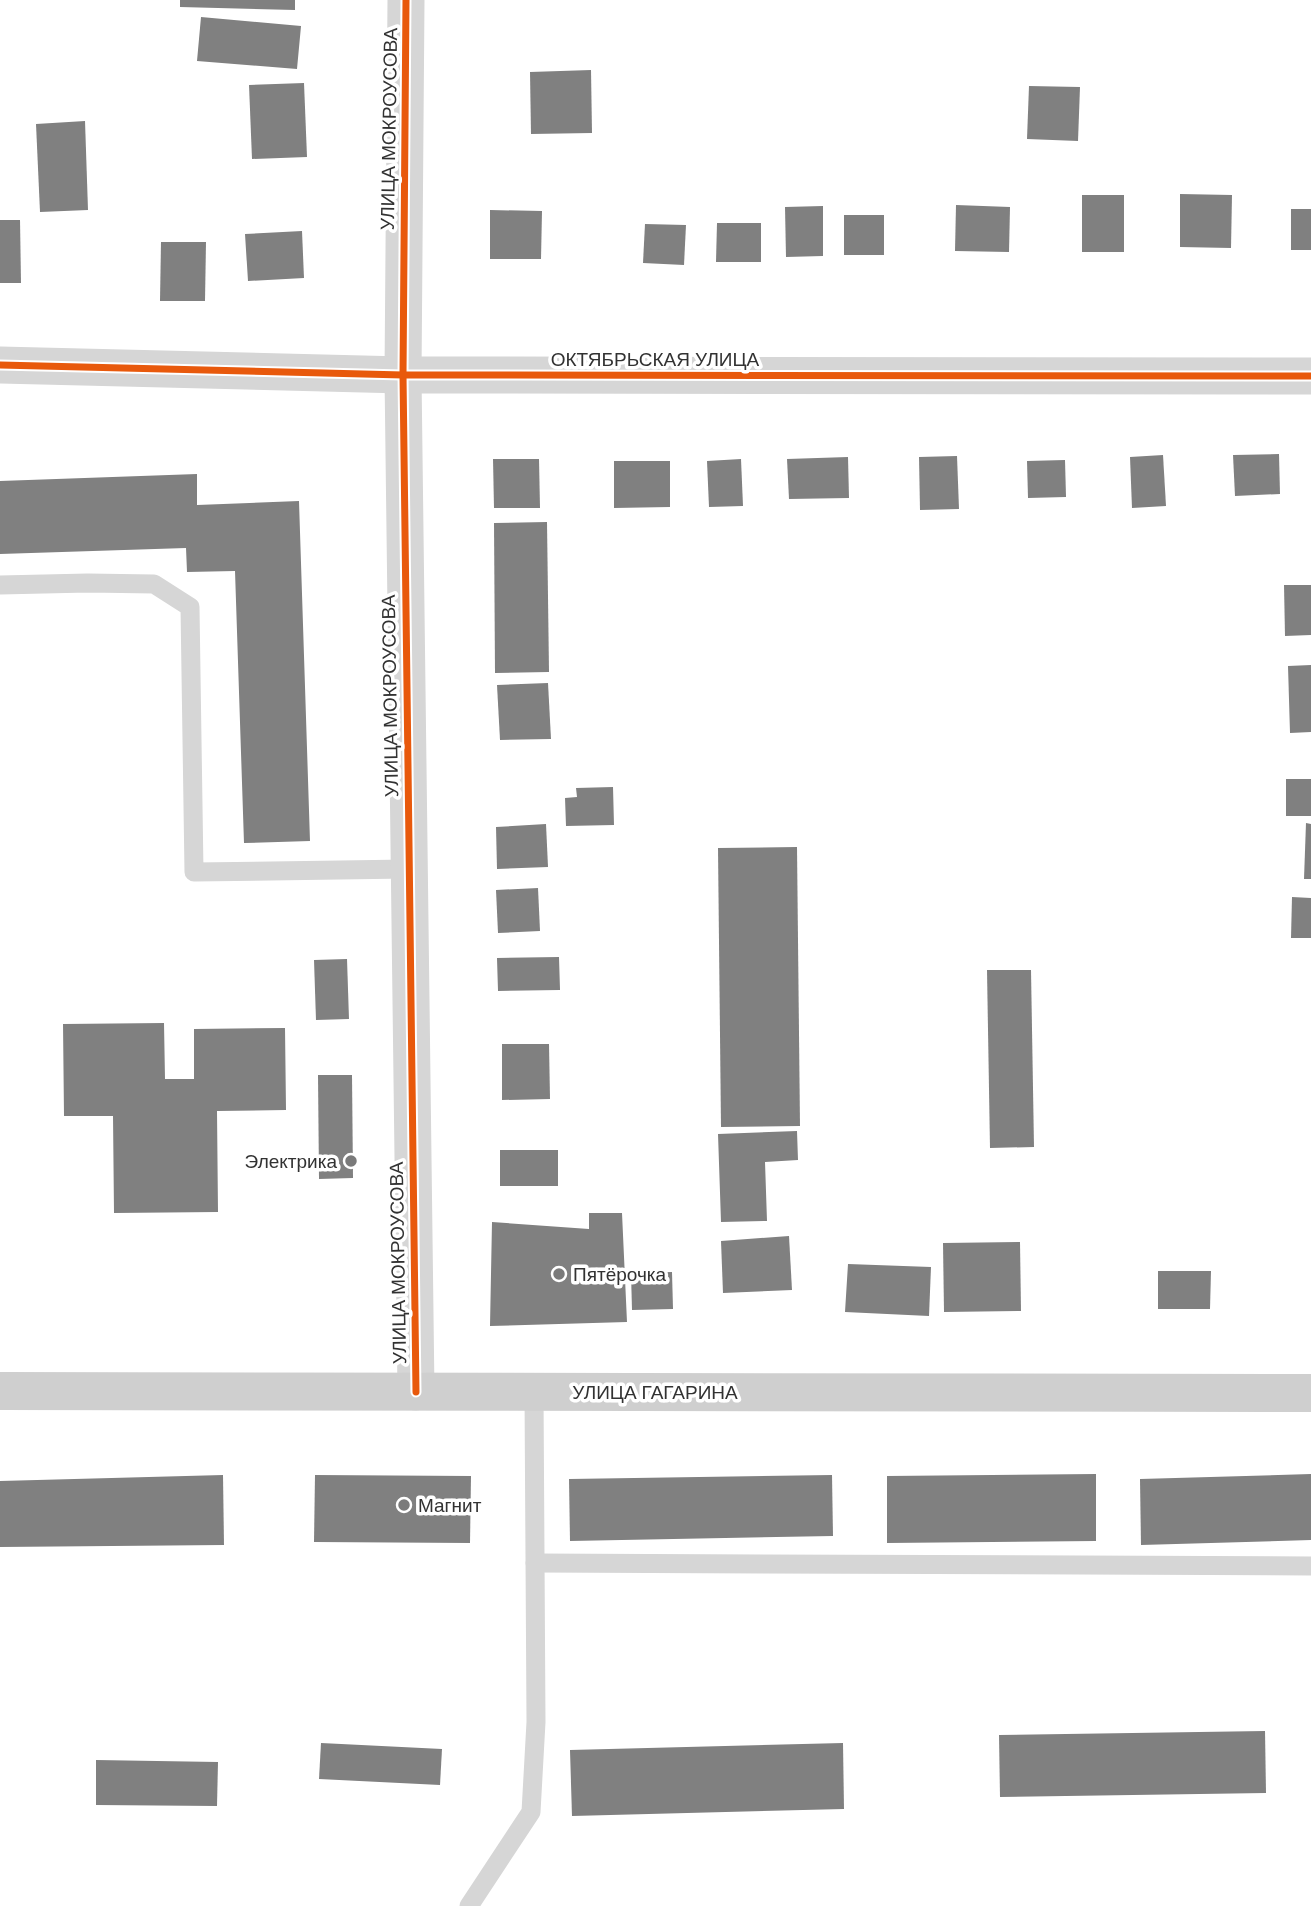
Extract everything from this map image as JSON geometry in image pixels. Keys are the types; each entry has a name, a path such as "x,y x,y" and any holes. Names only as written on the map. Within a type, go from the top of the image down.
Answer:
{"main road":[{"name":"УЛИЦА ГАГАРИНА","path":"0,1391 1311,1393"}],"street":[{"name":"УЛИЦА МОКРОУСОВА","path":"406,0 402,375 416,1392"},
{"name":"ОКТЯБРЬСКАЯ УЛИЦА","path":"0,365 402,375 1311,376"}],"lane":[{"path":"0,585 154,584 190,607 194,872 408,869"},
{"path":"469,1906 531,1812 536,1723 534,1392"},
{"path":"535,1563 1311,1566"}],"building":[{"path":"180,0 295,0 295,10 180,7"},
{"path":"201,17 301,26 297,69 197,61"},
{"path":"591,70 592,133 531,134 530,72"},
{"path":"304,83 307,157 252,159 249,85"},
{"path":"1029,86 1080,87 1078,141 1027,139"},
{"path":"85,121 88,210 40,212 36,124"},
{"path":"1180,194 1232,195 1231,248 1180,247"},
{"path":"1082,195 1124,195 1124,252 1082,252"},
{"path":"956,205 1010,207 1009,252 955,251"},
{"path":"823,206 823,256 786,257 785,207"},
{"path":"1291,209 1311,209 1311,250 1291,250"},
{"path":"490,210 542,211 541,259 490,259"},
{"path":"844,215 884,215 884,255 844,255"},
{"path":"0,220 20,220 21,283 0,283"},
{"path":"717,223 761,223 761,262 716,262"},
{"path":"645,224 686,225 684,265 643,263"},
{"path":"302,231 304,278 248,281 245,234"},
{"path":"161,242 206,242 205,301 160,301"},
{"path":"1279,454 1280,494 1235,496 1233,455"},
{"path":"1163,455 1166,506 1132,508 1130,457"},
{"path":"957,456 959,509 920,510 919,457"},
{"path":"848,457 849,498 789,499 787,459"},
{"path":"493,459 539,459 540,508 494,508"},
{"path":"741,459 743,506 709,507 707,461"},
{"path":"1065,460 1066,497 1028,498 1027,461"},
{"path":"614,461 670,461 670,507 614,508"},
{"path":"197,474 197,505 299,501 310,841 244,843 235,571 187,572 186,548 0,554 0,481"},
{"path":"547,522 549,672 495,673 494,523"},
{"path":"1284,585 1311,585 1311,635 1285,636"},
{"path":"1311,665 1311,732 1290,733 1288,666"},
{"path":"548,683 551,739 500,740 497,685"},
{"path":"1286,779 1311,779 1311,816 1286,816"},
{"path":"613,787 614,825 566,826 565,798 577,797 576,788"},
{"path":"1306,823 1311,824 1311,879 1304,879"},
{"path":"546,824 548,867 497,869 496,827"},
{"path":"797,847 800,1126 721,1127 718,848"},
{"path":"538,888 540,931 498,933 496,890"},
{"path":"1292,897 1311,898 1311,938 1291,938"},
{"path":"559,957 560,990 498,991 497,958"},
{"path":"347,959 349,1019 316,1020 314,960"},
{"path":"987,970 1031,970 1034,1147 990,1148"},
{"path":"164,1023 165,1079 194,1079 194,1029 285,1028 286,1110 217,1111 218,1212 114,1213 113,1116 64,1116 63,1024"},
{"path":"502,1044 549,1044 550,1099 502,1100"},
{"path":"318,1075 352,1075 353,1178 319,1179"},
{"path":"797,1131 798,1160 765,1162 767,1221 721,1222 718,1134"},
{"path":"500,1150 558,1150 558,1186 500,1186"},
{"path":"589,1213 622,1213 627,1322 490,1326 492,1222 589,1229"},
{"path":"789,1236 792,1290 723,1293 721,1241"},
{"path":"1020,1242 1021,1311 944,1312 943,1243"},
{"path":"848,1264 931,1267 929,1316 845,1312"},
{"path":"1158,1271 1211,1271 1210,1309 1158,1309"},
{"path":"672,1272 673,1309 632,1310 631,1273"},
{"path":"1096,1474 1096,1541 887,1543 887,1476"},
{"path":"1311,1474 1311,1540 1141,1545 1140,1479"},
{"path":"223,1475 224,1545 0,1547 0,1481"},
{"path":"315,1475 471,1476 470,1543 314,1542"},
{"path":"832,1475 833,1536 570,1541 569,1479"},
{"path":"1265,1731 1266,1793 1000,1797 999,1735"},
{"path":"321,1743 442,1749 440,1785 319,1779"},
{"path":"843,1743 844,1809 572,1816 570,1750"},
{"path":"96,1760 218,1762 217,1806 96,1805"}],"cycle path":[{"path":"406,0 403,375 416,1392"},
{"path":"0,365 403,375 1311,376"}],"place":[{"name":"Электрика","path":"351,1161"},
{"name":"Пятёрочка","path":"559,1274"},
{"name":"Магнит","path":"404,1505"}]}
